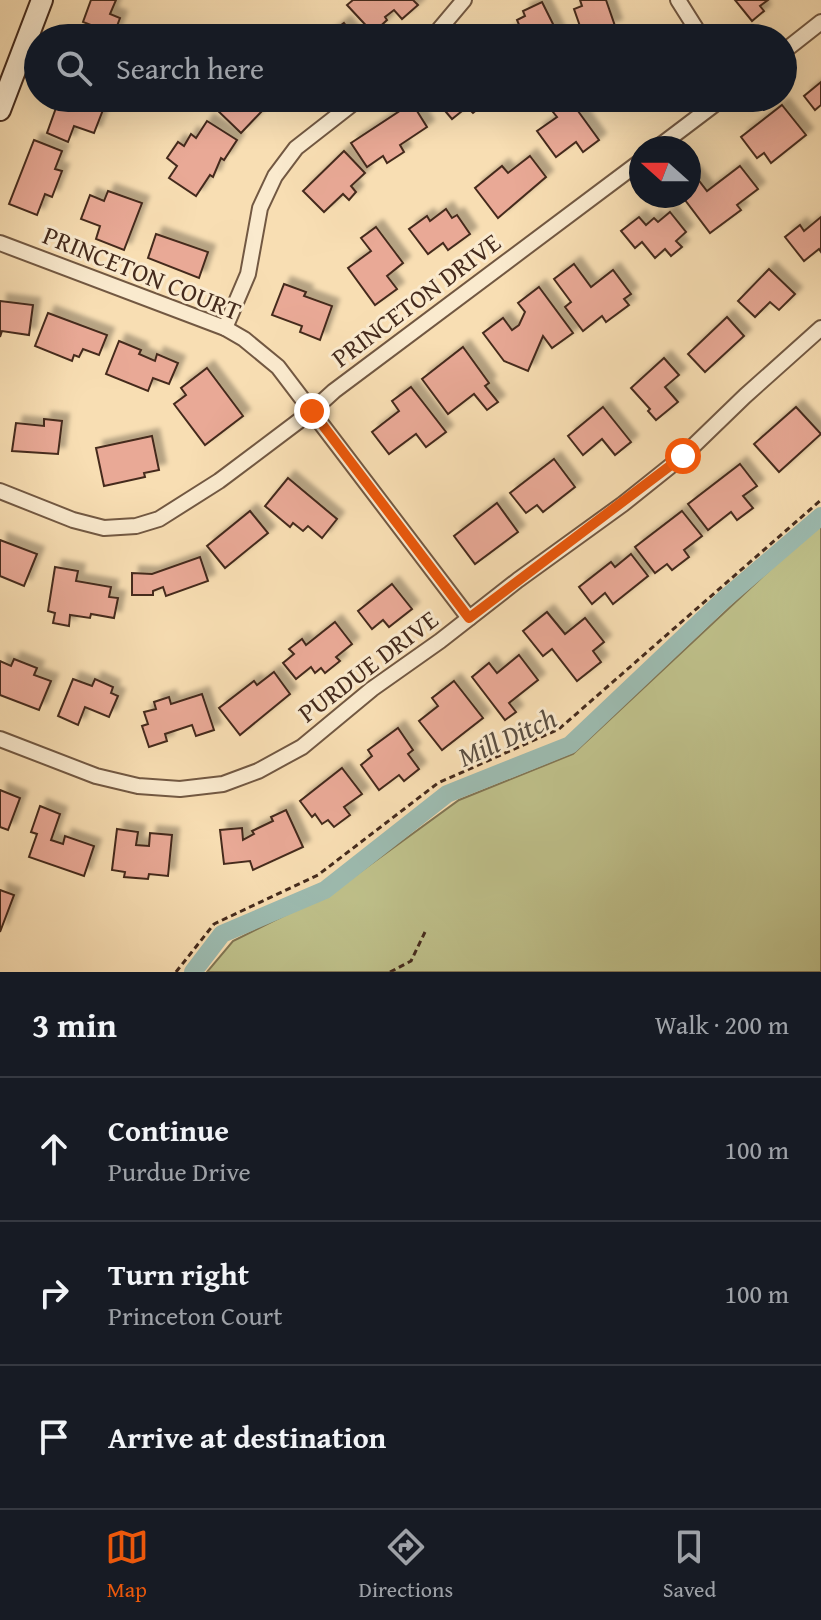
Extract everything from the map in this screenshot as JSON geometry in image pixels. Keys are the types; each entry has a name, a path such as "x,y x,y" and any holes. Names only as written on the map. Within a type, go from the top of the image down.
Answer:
{"street":[{"path":"33,24 42,0"},
{"path":"444,24 464,0"},
{"path":"678,0 693,24"},
{"path":"797,41 821,22"},
{"path":"0,110 24,47"},
{"path":"225,328 248,274 260,208 275,176 296,148 342,112"},
{"path":"673,136 705,112"},
{"name":"PRINCETON DRIVE","path":"0,491 73,520 104,528 136,526 159,519 219,481 629,170"},
{"name":"PRINCETON COURT","path":"0,243 225,328 244,339 278,367 469,618"},
{"name":"PURDUE DRIVE","path":"0,739 96,776 138,786 180,789 223,784 258,771 302,747 372,689 683,456 821,328"}],"path":[{"path":"176,972 214,924 318,875 438,783 559,729 821,500"},
{"path":"390,972 411,961 425,932"}],"green space":[{"path":"821,522 821,972 207,972 233,941 334,891 459,800 573,754"}],"building":[{"path":"91,0 116,0 110,14 120,18 118,24 83,22"},
{"path":"353,0 413,0 418,5 402,19 394,10 385,17 387,20 383,24 365,24 347,5"},
{"path":"580,0 606,0 614,24 579,24 574,9 582,6"},
{"path":"735,0 768,0 760,6 764,11 752,21"},
{"path":"542,2 553,24 519,24 517,20 525,16 523,11"},
{"path":"821,82 821,105 815,110 804,96"},
{"path":"54,112 102,112 94,133 74,126 68,142 47,133"},
{"path":"219,112 261,112 241,133"},
{"path":"398,112 418,112 427,127 400,145 404,152 387,163 383,156 367,167 351,143"},
{"path":"446,112 461,112 452,119"},
{"path":"553,112 579,112 599,140 583,152 576,142 556,157 537,131 557,117"},
{"path":"773,112 788,112 806,135 771,163 764,153 757,158 741,137"},
{"path":"207,121 237,140 224,160 221,158 213,177 210,175 196,196 169,178 177,166 167,158 178,142 184,146 191,134 196,138"},
{"path":"34,140 62,151 55,169 62,171 52,197 45,194 37,215 9,204"},
{"path":"344,151 365,173 351,186 356,192 349,200 343,194 324,212 303,191"},
{"path":"530,156 546,177 498,218 475,188 502,166 508,173"},
{"path":"740,166 758,189 737,205 741,210 710,233 691,208 701,208 701,183 707,191"},
{"path":"108,191 142,203 124,250 96,239 100,226 81,219 90,195 104,201"},
{"path":"446,209 452,218 457,215 470,234 448,250 443,243 428,254 409,229 427,216 430,221"},
{"path":"670,212 686,232 676,241 682,247 671,256 665,249 655,258 642,242 635,248 621,231 639,217 646,225 654,218 658,222"},
{"path":"821,217 821,252 819,249 804,261 785,237 800,225 804,231"},
{"path":"376,227 403,263 387,276 397,289 375,305 348,268 371,251 361,238"},
{"path":"156,234 208,252 199,278 148,258"},
{"path":"574,264 591,287 613,270 631,294 624,299 629,305 606,322 602,316 583,331 565,307 571,302 554,279"},
{"path":"769,269 795,294 779,310 770,302 755,317 738,301"},
{"path":"284,284 306,292 304,296 332,306 320,340 300,332 302,326 272,315"},
{"path":"539,287 573,333 552,348 543,336 528,371 504,361 483,333 503,318 512,330 519,325 525,312 518,303"},
{"path":"0,301 33,305 29,335 2,331 0,337"},
{"path":"48,313 107,335 99,355 83,349 79,357 74,355 72,361 35,346"},
{"path":"727,317 744,336 705,372 688,354"},
{"path":"119,341 141,350 139,354 155,361 157,354 178,363 169,384 153,378 148,391 106,374"},
{"path":"463,347 489,383 485,386 498,402 487,410 474,394 448,414 422,379"},
{"path":"664,358 679,375 665,387 678,402 656,420 631,388"},
{"path":"207,368 243,416 205,445 174,404 186,395 181,388"},
{"path":"411,387 446,432 426,447 416,434 389,454 372,432 399,411 392,401"},
{"path":"603,407 631,442 615,455 602,439 583,455 568,436"},
{"path":"796,407 821,434 779,472 754,444"},
{"path":"44,419 62,421 58,454 12,451 16,423 44,426"},
{"path":"152,436 159,470 144,473 145,477 104,486 96,448"},
{"path":"554,459 575,487 543,512 537,505 526,513 510,493"},
{"path":"740,464 757,486 743,496 753,508 737,520 731,512 708,530 688,504"},
{"path":"288,478 337,519 322,538 308,526 303,531 293,523 290,527 265,506"},
{"path":"497,503 518,532 475,564 454,536"},
{"path":"250,511 268,533 225,568 207,546"},
{"path":"682,511 702,536 684,550 689,557 672,570 667,564 655,573 635,547"},
{"path":"0,540 37,554 24,586 0,576"},
{"path":"631,554 648,576 613,604 605,593 592,604 579,587 611,562 615,567"},
{"path":"200,557 208,581 166,596 163,587 153,591 153,595 132,595 132,573 152,574"},
{"path":"55,567 78,571 76,581 111,587 109,597 118,598 114,618 91,614 90,618 70,615 69,626 53,623 55,613 48,611"},
{"path":"392,584 412,609 389,627 383,620 372,629 358,611"},
{"path":"547,612 565,634 585,618 604,642 593,651 601,662 577,681 552,649 543,656 523,631"},
{"path":"335,622 352,644 336,657 340,661 325,673 321,668 315,673 311,667 296,679 283,663 294,654 289,649 302,639 306,645"},
{"path":"519,655 538,680 509,703 516,712 505,720 472,677 489,663 497,673"},
{"path":"14,659 37,668 34,675 51,681 39,710 0,695 0,661 11,666"},
{"path":"274,672 290,694 240,735 219,708 254,681 257,685"},
{"path":"73,679 92,686 95,679 113,687 111,693 118,696 109,717 85,707 78,725 58,716"},
{"path":"454,681 483,718 442,750 419,721 438,706 432,698"},
{"path":"202,694 214,730 196,736 192,725 165,734 167,741 149,747 142,726 148,724 144,712 156,709 154,702 169,697 171,704"},
{"path":"398,728 413,750 408,754 419,769 404,781 399,775 379,790 361,765 372,756 368,750"},
{"path":"342,768 362,794 344,807 350,815 334,827 328,820 322,824 315,814 312,817 300,801"},
{"path":"0,790 20,798 8,830 0,827"},
{"path":"40,806 60,814 51,840 63,844 65,836 94,846 84,876 29,857 37,834 31,832"},
{"path":"286,810 303,847 253,870 250,861 224,864 220,830 242,828 243,840 254,834 252,831 273,821 271,817"},
{"path":"117,829 138,832 136,845 149,846 150,833 172,835 168,876 149,874 148,879 124,877 125,872 112,870"},
{"path":"0,890 14,895 0,932"}],"waterway":[{"name":"Mill Ditch","path":"193,972 222,934 325,890 447,794 570,745 722,601 821,516"}],"route":[{"path":"312,411 469,618 683,456"}]}
